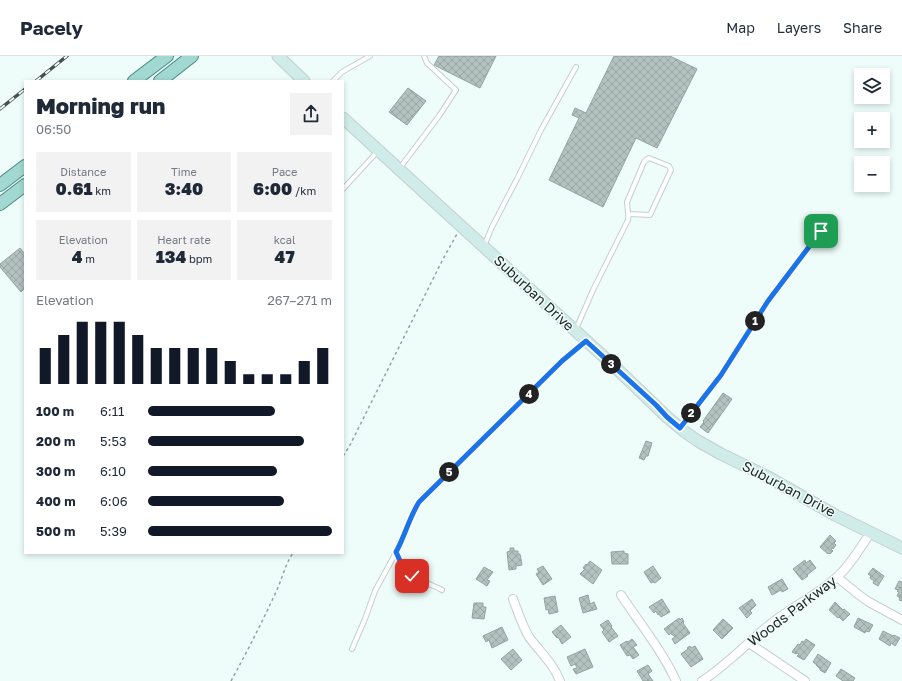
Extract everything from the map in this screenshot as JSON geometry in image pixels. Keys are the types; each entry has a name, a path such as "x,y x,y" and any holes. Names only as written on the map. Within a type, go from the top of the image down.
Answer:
{"main road":[{"path":"135,80 167,56"},
{"path":"161,80 192,56"},
{"path":"278,56 303,80"},
{"name":"Suburban Drive","path":"344,119 680,428 698,441 721,454 768,477 836,515 902,548"},
{"path":"0,185 24,167"},
{"path":"0,204 24,186"}],"street":[{"name":"Woods Parkway","path":"702,681 711,676 731,660 770,624 827,586 846,567 871,532"},
{"path":"837,577 858,595 902,620"},
{"path":"621,595 672,671 676,681"},
{"path":"513,599 528,635 550,662 560,681"},
{"path":"749,643 805,681"}],"lane":[{"path":"333,80 342,72 370,56"},
{"path":"398,170 439,116 456,90 427,63 424,56"},
{"path":"484,247 492,227 541,130 576,67"},
{"path":"344,188 378,150"},
{"path":"575,331 593,290 628,220 629,214 627,202 646,160 649,158 669,166 671,170 650,215 629,214"},
{"path":"680,428 721,375 768,301 821,231"},
{"path":"352,649 375,591 405,535 413,512 419,502 562,361 586,341"},
{"path":"396,552 402,567 407,572 412,576 442,590"}],"path":[{"path":"344,454 443,259 461,227"},
{"path":"231,681 259,628 286,564 292,554"}],"building":[{"path":"439,56 496,56 480,88 434,65"},
{"path":"614,56 670,56 697,69 657,148 636,138 603,207 549,180 579,118 572,115 575,108 586,113"},
{"path":"408,88 426,101 407,125 389,112"},
{"path":"20,248 24,253 24,289 21,292 0,267 0,264"},
{"path":"723,393 732,399 708,433 700,427"},
{"path":"646,441 652,443 648,456 646,456 644,460 639,458"},
{"path":"830,535 836,541 834,543 836,545 833,549 832,547 831,549 833,551 828,554 820,547"},
{"path":"510,548 514,548 514,551 518,551 522,565 516,566 516,569 509,570 507,552 510,551"},
{"path":"624,551 624,553 628,554 628,564 612,564 611,552"},
{"path":"805,560 806,563 810,560 816,568 802,580 793,569"},
{"path":"590,561 602,570 593,584 580,574 585,569 583,568 586,564 587,565"},
{"path":"543,566 552,579 543,585 536,574 539,572 537,569"},
{"path":"653,566 661,578 655,583 651,583 644,572"},
{"path":"484,567 493,572 487,580 490,581 487,586 476,579"},
{"path":"873,568 884,576 878,586 873,583 874,581 868,574"},
{"path":"782,579 788,589 782,592 781,590 772,595 768,587"},
{"path":"899,581 902,582 902,601 899,600 900,598 897,596 899,592 897,591 898,590 895,589"},
{"path":"588,595 590,604 594,602 597,609 583,613 579,598"},
{"path":"555,596 558,612 549,614 548,609 546,610 544,598"},
{"path":"662,599 670,612 661,617 656,611 654,613 649,607"},
{"path":"752,599 756,605 750,611 752,613 747,618 739,608"},
{"path":"835,602 843,610 844,609 850,614 843,621 829,610"},
{"path":"474,603 483,603 483,607 486,607 484,619 472,618"},
{"path":"679,618 680,620 682,618 683,623 690,633 675,644 672,639 675,637 671,633 669,635 664,629"},
{"path":"858,618 873,625 869,632 866,631 865,633 854,627"},
{"path":"723,619 733,628 722,639 713,630"},
{"path":"608,620 618,636 609,642 602,632 604,630 600,625"},
{"path":"561,625 571,637 562,644 558,637 557,638 552,632"},
{"path":"502,627 508,640 492,648 489,640 486,642 483,636"},
{"path":"883,631 900,638 895,646 891,643 890,646 879,639"},
{"path":"632,639 637,645 633,647 639,655 633,659 630,655 627,656 620,645"},
{"path":"806,639 815,645 804,660 797,656 799,654 792,652 798,644 800,645 802,641 804,642"},
{"path":"690,646 691,648 695,646 703,659 691,667 681,654"},
{"path":"513,649 522,660 511,670 501,659"},
{"path":"585,649 593,667 576,674 573,669 577,668 575,664 571,666 567,657"},
{"path":"818,654 831,663 825,673 813,662"},
{"path":"648,665 652,671 648,674 653,681 643,681 637,671"},
{"path":"841,669 855,678 853,681 843,681 836,676"}],"railway":[{"path":"37,80 67,56"},
{"path":"0,109 24,90"}],"route":[{"path":"412,576 402,567 396,552 405,535 413,512 419,502 562,361 586,341 680,428 721,375 768,301 821,231"}]}
